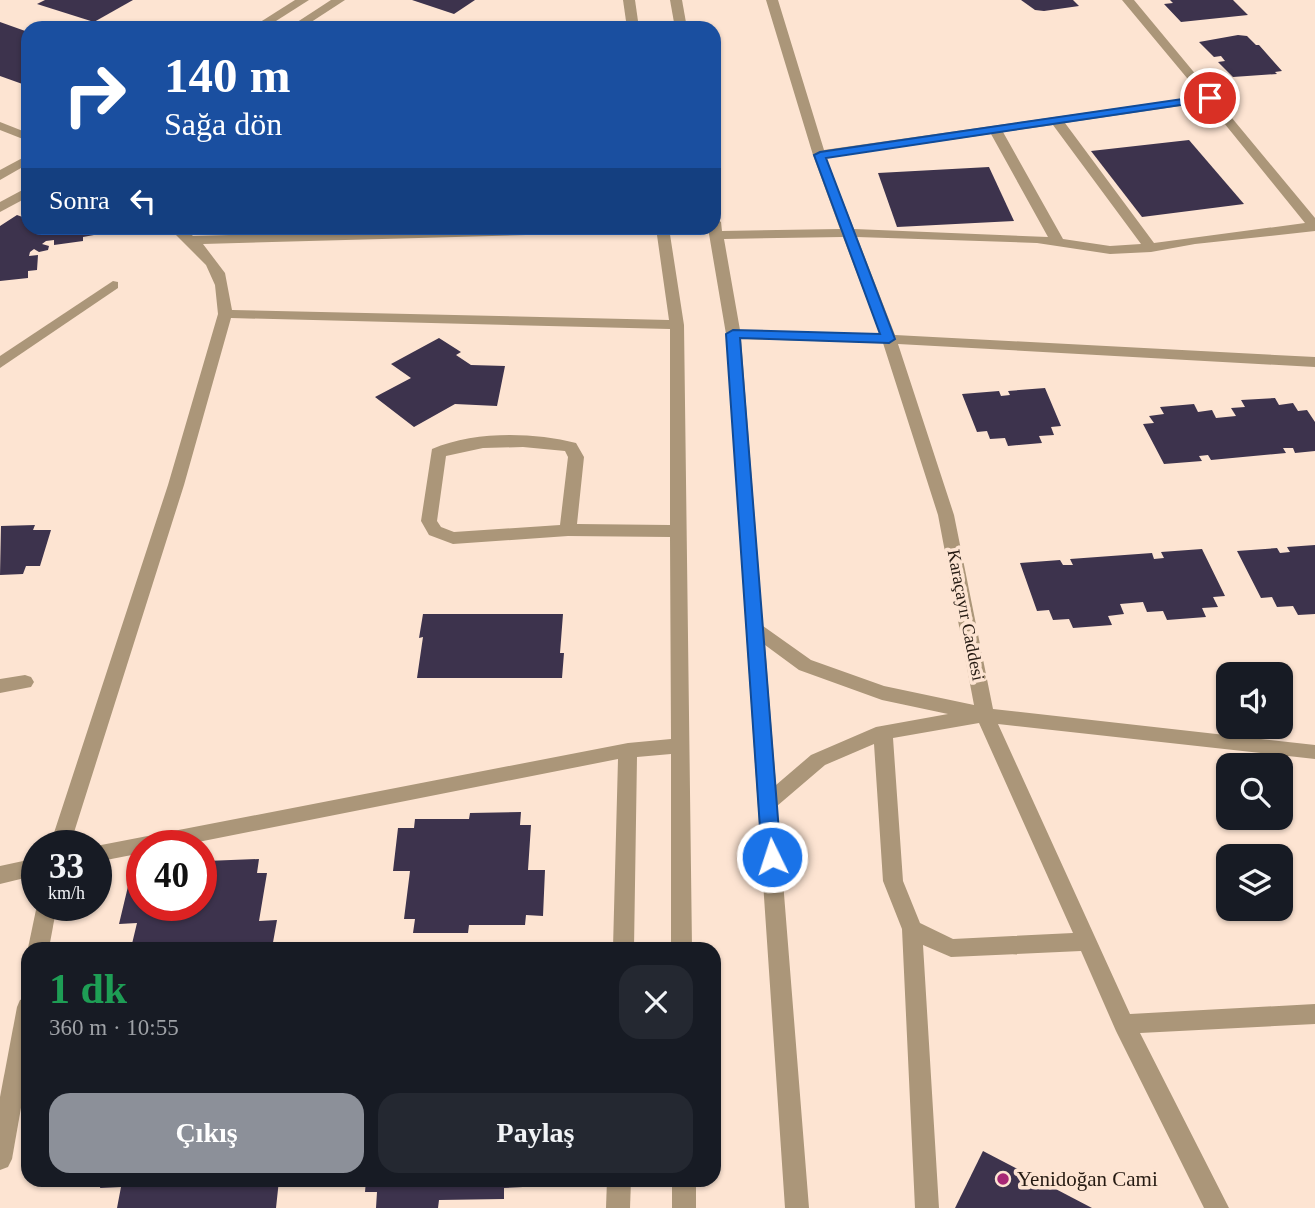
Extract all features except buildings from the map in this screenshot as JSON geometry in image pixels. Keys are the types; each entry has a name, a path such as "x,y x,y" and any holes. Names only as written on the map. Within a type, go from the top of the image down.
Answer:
{"street":[{"path":"268,21 303,0"},
{"path":"305,21 339,0"},
{"path":"629,0 632,21"},
{"path":"676,0 680,21"},
{"name":"Karaçayır Caddesi","path":"772,0 820,155 889,339 946,515 985,715 1124,1024 1217,1208"},
{"path":"1128,0 1315,227"},
{"path":"820,155 1210,98"},
{"path":"1056,121 1151,248"},
{"path":"0,126 21,134"},
{"path":"995,130 1058,242"},
{"path":"0,176 21,163"},
{"path":"0,208 21,195"},
{"path":"721,229 1058,242 1094,250 1151,248 1195,240 1315,227"},
{"path":"65,830 176,485 225,314 223,286 217,269 208,254 184,235"},
{"path":"191,240 376,235"},
{"path":"664,235 677,325 682,942"},
{"path":"716,235 733,334 797,1208"},
{"path":"0,363 113,285"},
{"path":"225,314 677,325"},
{"path":"733,334 889,339 1315,362"},
{"path":"568,530 576,457 570,447 555,443 459,443 438,453 429,521 435,531 453,538 568,530 679,531"},
{"path":"754,628 805,665 882,693 985,715 1315,752"},
{"path":"0,685 25,682"},
{"path":"768,803 818,760 883,732 985,715"},
{"path":"883,732 893,881 912,929 927,1208"},
{"path":"112,851 628,750 681,746"},
{"path":"624,942 628,750"},
{"path":"0,875 21,870"},
{"path":"40,942 44,921"},
{"path":"912,929 951,948 1087,942"},
{"path":"1124,1024 1315,1014"},
{"path":"0,1159 21,1045"},
{"path":"618,1208 619,1187"},
{"path":"684,1187 684,1208"}],"place":[{"name":"Yenidoğan Cami","path":"1003,1179"}],"route":[{"path":"772,857 733,334 889,339 820,155 1210,98"}]}
